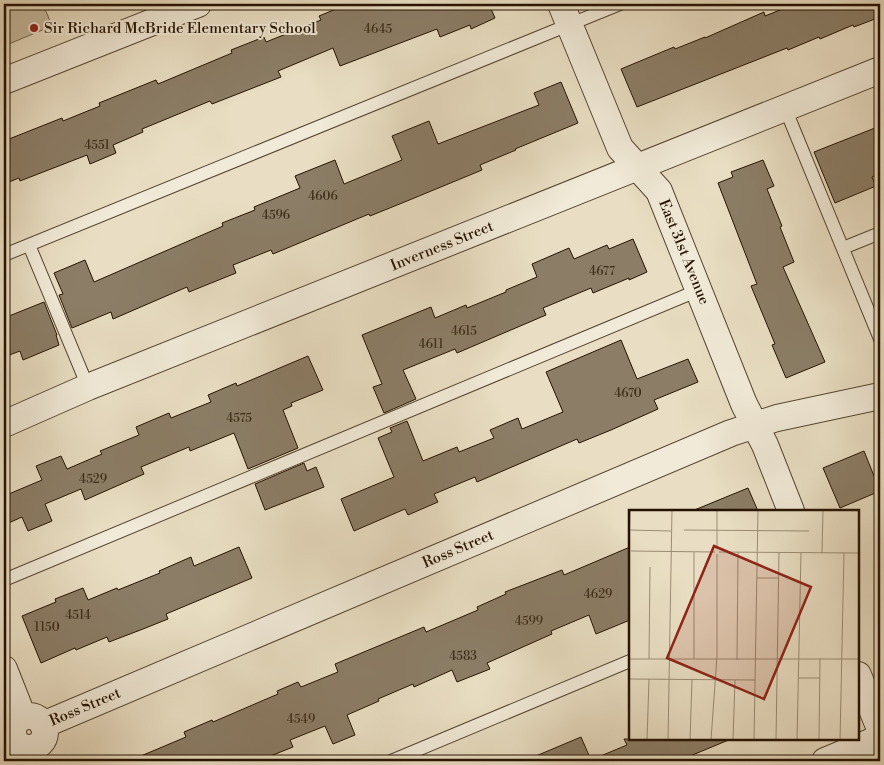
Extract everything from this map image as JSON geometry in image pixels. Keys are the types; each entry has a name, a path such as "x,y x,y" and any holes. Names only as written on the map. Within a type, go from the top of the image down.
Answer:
{"street":[{"path":"4,81 198,4"},
{"name":"East 31st Avenue","path":"565,14 620,148 659,191 744,404 791,510"},
{"name":"Inverness Street","path":"4,424 88,387 880,70"},
{"name":"Ross Street","path":"27,738 754,424 880,396"},
{"path":"4,669 27,738"},
{"path":"859,677 880,729"},
{"path":"825,761 880,738"}],"lane":[{"path":"4,255 565,14 620,4"},
{"path":"785,108 880,338"},
{"path":"843,248 880,233"},
{"path":"29,245 88,387"},
{"path":"4,580 699,290"},
{"path":"391,761 629,661"}],"shaded area":[{"path":"4,4 43,4 52,26 4,46"}],"building":[{"path":"348,4 489,4 495,18 471,29 470,25 440,37 437,29 340,66 333,48 278,71 281,77 212,104 210,101 142,129 143,132 113,145 116,153 90,164 87,155 20,181 19,178 4,184 4,141 62,118 63,121 100,106 99,103 156,80 158,84 232,53 231,50 264,37 266,42 321,20 319,16"},
{"path":"795,4 880,4 880,17 854,27 853,25 820,39 819,37 788,50 787,48 637,107 621,69 674,47 675,49 705,38 764,12 765,16"},
{"path":"561,82 578,123 480,165 482,170 407,201 370,216 369,214 273,254 271,250 233,265 236,273 189,292 187,287 113,319 111,312 72,328 59,295 63,294 54,273 85,260 94,282 223,226 222,223 255,210 254,207 300,188 295,176 335,160 344,184 402,160 392,136 429,121 438,144 539,105 534,93"},
{"path":"880,126 880,173 872,177 876,186 835,203 814,152"},
{"path":"763,160 774,186 767,189 794,262 783,267 825,362 786,378 772,345 775,344 751,286 757,284 718,183 733,177 731,172"},
{"path":"633,239 647,272 593,293 591,288 543,308 546,315 457,353 455,349 403,370 416,399 384,413 373,387 382,384 362,335 431,307 435,318 466,305 467,308 506,292 506,290 537,277 532,264 569,248 574,259 607,245 609,249"},
{"path":"44,302 59,345 23,360 20,351 4,357 4,318"},
{"path":"621,340 637,379 688,359 698,382 654,400 658,409 611,430 579,443 577,439 477,482 475,477 434,494 438,502 408,515 405,509 354,531 341,499 394,477 378,438 392,432 390,428 407,421 423,461 457,447 459,452 494,438 490,430 518,418 522,429 563,412 546,372"},
{"path":"308,356 323,390 291,403 292,406 283,410 298,448 248,469 234,433 190,451 189,447 141,467 144,474 85,500 81,489 45,504 52,521 28,531 22,517 4,525 4,496 42,480 36,466 61,456 67,469 102,454 100,451 139,435 136,427 169,413 171,418 211,402 208,395 236,383 237,386"},
{"path":"864,451 880,491 840,508 823,468"},
{"path":"304,463 307,471 316,467 324,487 265,510 255,484"},
{"path":"748,488 758,510 694,510"},
{"path":"239,547 252,578 166,614 168,619 109,642 107,637 76,650 75,648 41,663 22,616 56,602 55,599 83,588 88,600 160,573 159,571 191,557 194,566"},
{"path":"629,547 629,620 596,634 589,615 551,631 552,634 487,663 490,669 457,682 452,670 414,687 413,684 347,715 355,735 333,744 325,726 290,740 293,747 258,761 129,761 186,737 184,732 212,720 213,722 278,694 277,691 298,682 301,687 338,672 335,664 424,627 426,632 478,610 477,607 506,594 505,592 562,570 564,575"},
{"path":"581,737 591,760 627,745 624,739 729,740 678,761 524,761"}],"place":[{"name":"Sir Richard McBride Elementary School","path":"34,28"}]}
